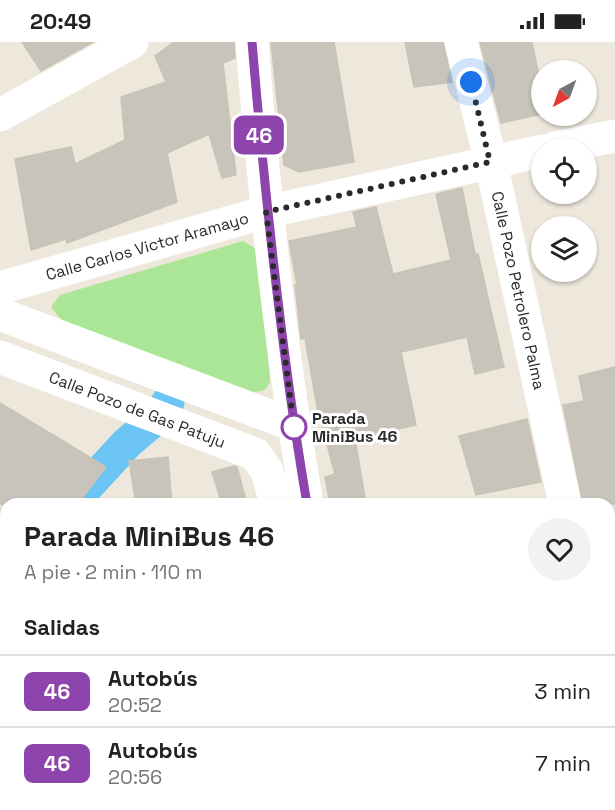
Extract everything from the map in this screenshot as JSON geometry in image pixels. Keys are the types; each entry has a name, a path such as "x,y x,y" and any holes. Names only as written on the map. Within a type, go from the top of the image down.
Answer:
{"street":[{"path":"0,114 132,42"},
{"path":"252,42 266,212 293,424 306,498"},
{"name":"Calle Pozo Petrolero Palma","path":"461,42 490,162 564,498"},
{"path":"597,140 615,136"},
{"name":"Calle Carlos Victor Aramayo","path":"0,288 266,212 531,154"},
{"path":"0,314 293,424"},
{"name":"Calle Pozo de Gas Patuju","path":"0,357 255,454 267,471 274,498"}],"green space":[{"path":"243,241 256,249 260,257 270,382 262,391 253,392 63,322 51,307 60,295"}],"building":[{"path":"22,42 93,42 41,71"},
{"path":"174,42 234,42 235,58 223,63 236,175 222,178 209,134 167,153 177,202 67,243 66,239 31,250 15,159 71,147 75,164 125,140 121,97 166,82 155,56"},
{"path":"271,42 334,42 354,162 299,172 284,165"},
{"path":"405,42 443,42 452,82 414,87"},
{"path":"480,42 532,42 536,60 531,60 531,116 501,123"},
{"path":"462,188 475,254 478,254 504,367 475,374 467,337 401,352 416,425 355,439 365,498 329,498 325,477 335,474 317,407 305,338 301,339 295,285 297,285 289,241 357,227 353,212 376,207 393,274 451,260 436,194"},
{"path":"615,367 615,498 582,498 563,405 584,401 579,376"},
{"path":"0,403 106,467 83,498 0,498"},
{"path":"527,419 541,482 476,495 459,436"},
{"path":"168,457 171,498 135,498 129,461"},
{"path":"237,467 245,498 220,498 212,472"}],"waterway":[{"path":"77,498 127,443 159,416 168,402"}],"bus line":[{"name":"46","path":"252,42 266,212 293,424 306,498"}],"place":[{"name":"Parada MiniBus 46","path":"294,427"}],"route":[{"path":"294,427 266,212 490,162 471,82"}]}
